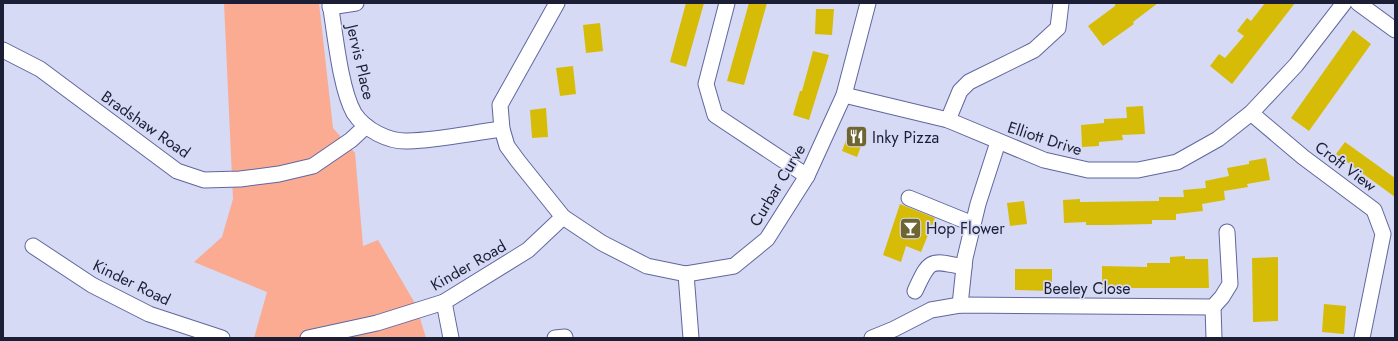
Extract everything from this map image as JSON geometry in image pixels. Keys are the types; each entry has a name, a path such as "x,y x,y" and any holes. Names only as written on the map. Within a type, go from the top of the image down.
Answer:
{"street":[{"path":"330,5 356,3"},
{"name":"Curbar Curve","path":"557,3 500,105 502,129 507,146 518,162 563,217 602,243 647,266 686,274 734,266 766,239 807,176 844,95 868,3"},
{"path":"727,3 706,84 715,115 807,176"},
{"path":"948,120 960,91 969,82 1034,50 1058,28 1061,3"},
{"name":"Elliott Drive","path":"844,95 948,120 1044,160 1088,170 1138,170 1177,162 1218,139 1251,113 1296,64 1344,3"},
{"path":"1358,3 1395,30"},
{"name":"Jervis Place","path":"330,5 346,91 354,113 366,126"},
{"name":"Bradshaw Road","path":"3,50 40,69 177,171 204,180 240,179 279,174 313,166 352,140 366,126"},
{"name":"Croft View","path":"1251,113 1303,157 1374,210 1383,234 1362,338"},
{"path":"366,126 389,139 408,141 502,129"},
{"path":"960,305 964,267 973,224 998,142"},
{"path":"910,198 973,224"},
{"name":"Kinder Road","path":"308,338 377,323 444,302 528,250 563,217"},
{"path":"1214,338 1212,307 1222,297 1230,284 1227,232"},
{"name":"Kinder Road","path":"33,246 92,285 149,314 222,338"},
{"path":"915,291 925,270 931,263 940,262 964,267"},
{"path":"686,274 691,338"},
{"path":"444,302 451,338"},
{"name":"Beeley Close","path":"872,338 894,330 931,310 960,305 1212,307"}],"shaded area":[{"path":"224,3 319,3 333,128 355,153 363,246 378,240 416,305 426,338 254,338 267,292 194,262 222,237 233,199"}],"building":[{"path":"686,3 704,3 686,67 670,62"},
{"path":"749,3 767,3 744,85 727,81"},
{"path":"1115,3 1158,3 1133,22 1134,24 1103,46 1088,26 1115,6"},
{"path":"1265,3 1295,3 1232,84 1210,66 1219,54 1225,58 1244,36 1237,31 1247,18 1251,21"},
{"path":"816,9 834,9 832,35 815,34"},
{"path":"600,23 603,51 586,53 583,25"},
{"path":"1353,30 1371,44 1309,131 1291,118"},
{"path":"813,51 829,55 809,120 793,115 800,91 802,91"},
{"path":"573,66 576,94 560,96 556,68"},
{"path":"1143,106 1145,134 1122,135 1123,140 1099,142 1099,146 1082,147 1081,125 1104,123 1104,119 1127,118 1126,107"},
{"path":"546,108 548,137 532,138 530,110"},
{"path":"851,127 866,133 857,157 842,151"},
{"path":"1345,142 1395,178 1395,197 1336,154"},
{"path":"1266,158 1270,180 1247,184 1248,187 1224,191 1225,200 1202,204 1203,211 1176,214 1176,220 1152,220 1152,224 1086,225 1086,222 1064,223 1063,200 1080,199 1080,202 1159,201 1159,197 1184,197 1183,190 1206,188 1205,181 1229,176 1227,168 1249,164 1249,161"},
{"path":"1024,201 1027,224 1010,226 1007,203"},
{"name":"Hop Flower","path":"900,204 935,218 921,252 906,246 901,262 883,255"},
{"path":"1185,256 1185,259 1208,259 1209,288 1102,288 1102,266 1147,267 1147,263 1170,263 1170,257"},
{"path":"1278,257 1278,321 1253,322 1252,258"},
{"path":"1015,269 1052,269 1052,291 1015,290"},
{"path":"1324,304 1346,306 1344,334 1322,332"}],"place":[{"name":"Inky Pizza","path":"856,137"},
{"name":"Hop Flower","path":"911,228"}]}
